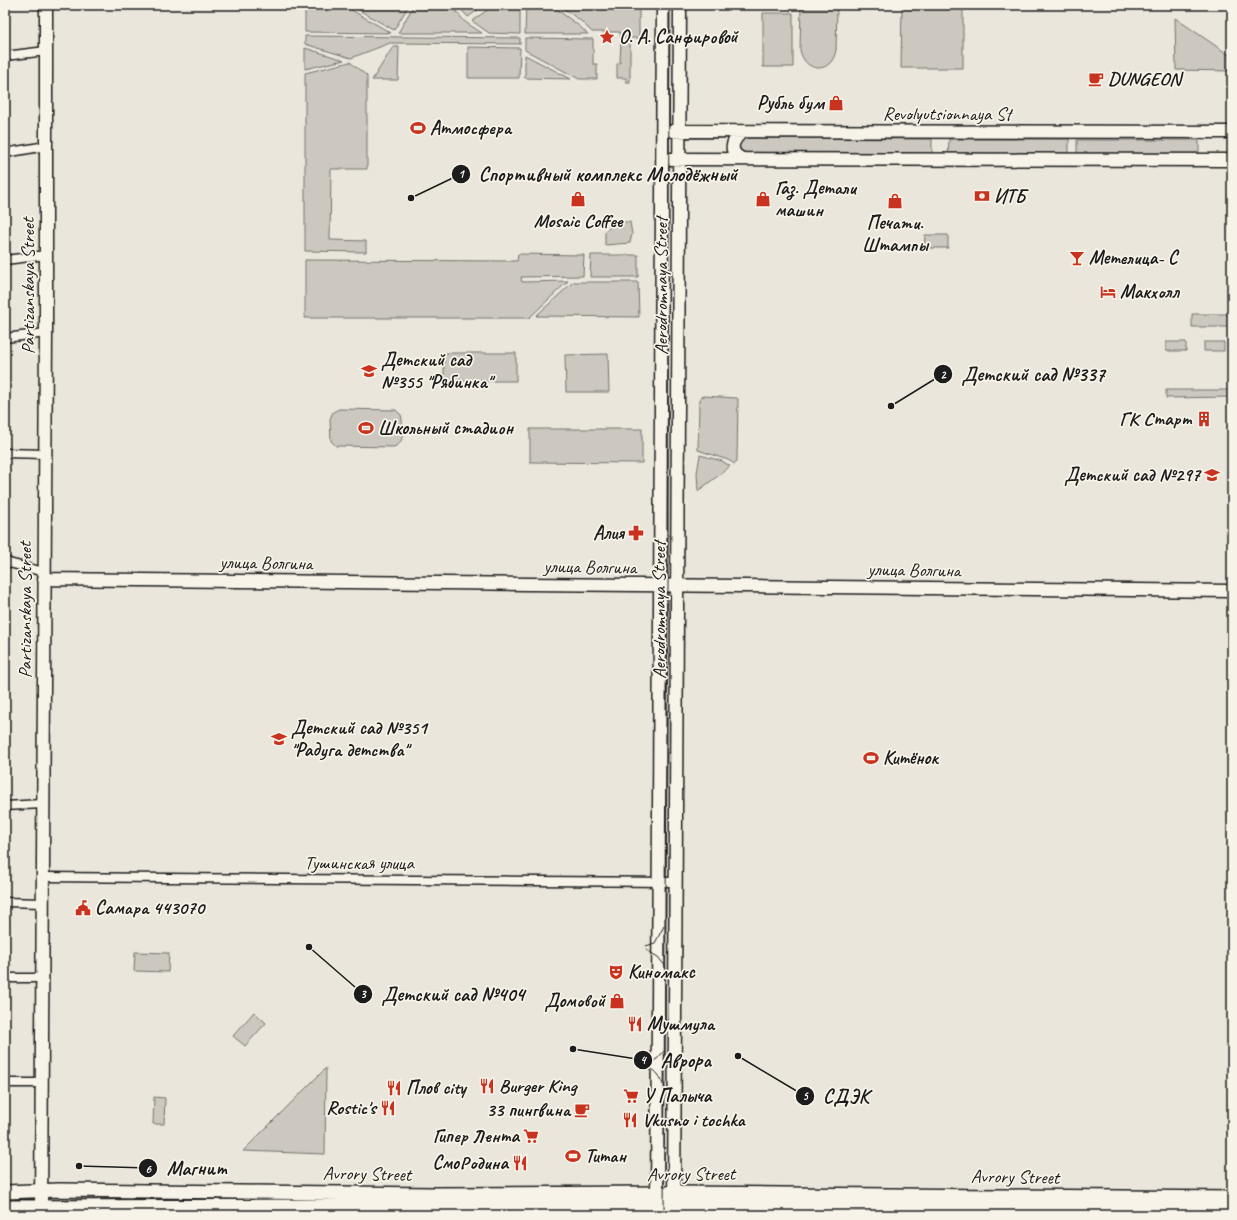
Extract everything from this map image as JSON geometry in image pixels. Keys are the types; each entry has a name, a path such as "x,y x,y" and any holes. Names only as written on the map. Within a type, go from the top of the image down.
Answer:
{"main road":[{"name":"Partizanskaya Street","path":"40,1211 46,333 46,5"},
{"name":"Aerodromnaya Street","path":"657,1204 663,5"},
{"name":"Aerodromnaya Street","path":"674,1204 680,5"},
{"name":"Revolyutsionnaya St","path":"662,131 1232,132"},
{"path":"742,132 734,138 733,147 734,154 743,159"},
{"path":"662,159 1232,160"},
{"name":"улица Волгина","path":"44,575 660,586 1232,591"},
{"name":"Avrory Street","path":"5,1192 434,1194 657,1204"},
{"name":"Avrory Street","path":"674,1204 1232,1198"},
{"name":"Avrory Street","path":"5,1207 40,1211 657,1204 1232,1207"}],"street":[{"path":"5,56 46,50"},
{"path":"5,153 46,146"},
{"path":"5,260 46,256"},
{"path":"5,338 46,333"},
{"path":"5,453 45,454"},
{"name":"улица Волгина","path":"5,560 9,563 44,575"},
{"path":"5,806 42,804"},
{"name":"Тушинская улица","path":"42,877 676,882"},
{"path":"5,902 42,903"},
{"path":"5,978 41,978"},
{"path":"5,1083 41,1084"}],"shaded area":[{"path":"305,5 343,5 391,33 305,32"},
{"path":"350,5 409,5 394,30"},
{"path":"414,5 451,5 465,22 482,33 398,33"},
{"path":"457,5 485,5 468,17"},
{"path":"494,5 520,5 520,34 489,33 472,21"},
{"path":"526,5 551,5 588,34 525,34"},
{"path":"559,5 639,5 639,38 621,38 620,32 592,32 582,22"},
{"path":"801,5 837,5 836,50 834,58 824,67 818,68 807,64 800,50"},
{"path":"902,5 963,5 963,68 901,68"},
{"path":"763,13 793,13 793,67 763,67"},
{"path":"1175,18 1232,57 1232,71 1176,70"},
{"path":"305,36 520,38 520,44 390,43 351,58 305,44"},
{"path":"525,38 593,39 593,64 597,64 597,79 579,79 525,50"},
{"path":"621,41 630,41 630,82 626,82 626,78 617,78 617,64 620,63"},
{"path":"393,47 399,47 398,80 372,80"},
{"path":"468,47 520,48 519,78 468,78"},
{"path":"305,48 344,60 305,69"},
{"path":"525,55 571,79 525,78"},
{"path":"350,62 367,76 367,169 331,169 330,240 366,241 366,252 305,251 305,73"},
{"path":"744,138 932,139 932,156 744,155 739,147 740,142"},
{"path":"949,139 1069,139 1069,157 948,157"},
{"path":"1077,140 1199,140 1199,157 1077,157"},
{"path":"623,222 630,222 632,234 630,243 605,245 605,231 613,225"},
{"path":"925,235 948,235 948,248 924,248"},
{"path":"518,254 584,255 583,276 521,277 522,282 568,281 529,318 305,318 305,260 517,261"},
{"path":"591,255 638,255 638,277 590,277"},
{"path":"573,282 638,282 639,317 536,316"},
{"path":"1192,314 1232,314 1232,327 1192,327"},
{"path":"1166,342 1186,342 1186,351 1166,351"},
{"path":"1204,342 1224,342 1224,351 1204,351"},
{"path":"444,353 516,353 516,381 444,381"},
{"path":"608,354 609,392 566,392 565,355"},
{"path":"1166,390 1232,390 1232,397 1166,398"},
{"path":"701,397 738,399 737,460 735,464 728,460 698,450 699,404"},
{"name":"Школьный стадион","path":"339,409 396,410 401,415 402,419 402,439 400,443 393,447 336,446 331,441 330,419 333,412"},
{"path":"530,429 642,429 642,463 530,462"},
{"path":"700,455 722,461 730,466 698,491 697,473"},
{"path":"135,952 169,953 168,972 134,971"},
{"path":"254,1012 266,1023 245,1046 233,1036"},
{"path":"326,1068 325,1154 243,1151"},
{"path":"154,1097 165,1098 164,1124 153,1124"}],"tram line":[{"path":"664,1215 668,595 669,5"},
{"path":"646,946 655,943 664,926"},
{"path":"646,950 658,957 666,967"},
{"path":"645,1065 657,1059 665,1050"},
{"path":"645,1067 652,1069 657,1073 663,1085"}],"place":[{"name":"О. А. Санфировой","path":"607,37"},
{"name":"DUNGEON","path":"1096,79"},
{"name":"Рубль бум","path":"836,103"},
{"name":"Атмосфера","path":"418,128"},
{"name":"ИТБ","path":"982,196"},
{"name":"Спортивный комплекс Молодёжный","path":"411,198"},
{"name":"Mosaic Coffee","path":"578,199"},
{"name":"Газ. Детали машин","path":"763,199"},
{"name":"Печати. Штампы","path":"895,201"},
{"name":"Метелица- С","path":"1077,258"},
{"name":"Макхолл","path":"1108,292"},
{"name":"Детский сад №355 \"Рябинка\"","path":"369,371"},
{"name":"Детский сад №337","path":"891,406"},
{"name":"ГК Старт","path":"1204,419"},
{"name":"Школьный стадион","path":"366,428"},
{"name":"Детский сад №297","path":"1212,475"},
{"name":"Алия","path":"636,533"},
{"name":"Детский сад №351 \"Радуга детства\"","path":"279,739"},
{"name":"Китёнок","path":"871,758"},
{"name":"Самара 443070","path":"83,908"},
{"name":"Детский сад №404","path":"309,947"},
{"name":"Киномакс","path":"616,972"},
{"name":"Домовой","path":"617,1001"},
{"name":"Мушмула","path":"635,1024"},
{"name":"Аврора","path":"573,1049"},
{"name":"СДЭК","path":"738,1056"},
{"name":"Burger King","path":"487,1086"},
{"name":"Плов city","path":"394,1088"},
{"name":"У Палыча","path":"631,1096"},
{"name":"Rostic's","path":"388,1108"},
{"name":"33 пингвина","path":"582,1110"},
{"name":"Vkusno i tochka","path":"630,1120"},
{"name":"Гипер Лента","path":"531,1136"},
{"name":"Титан","path":"573,1156"},
{"name":"СмоРодина","path":"520,1163"},
{"name":"Магнит","path":"79,1166"}]}
